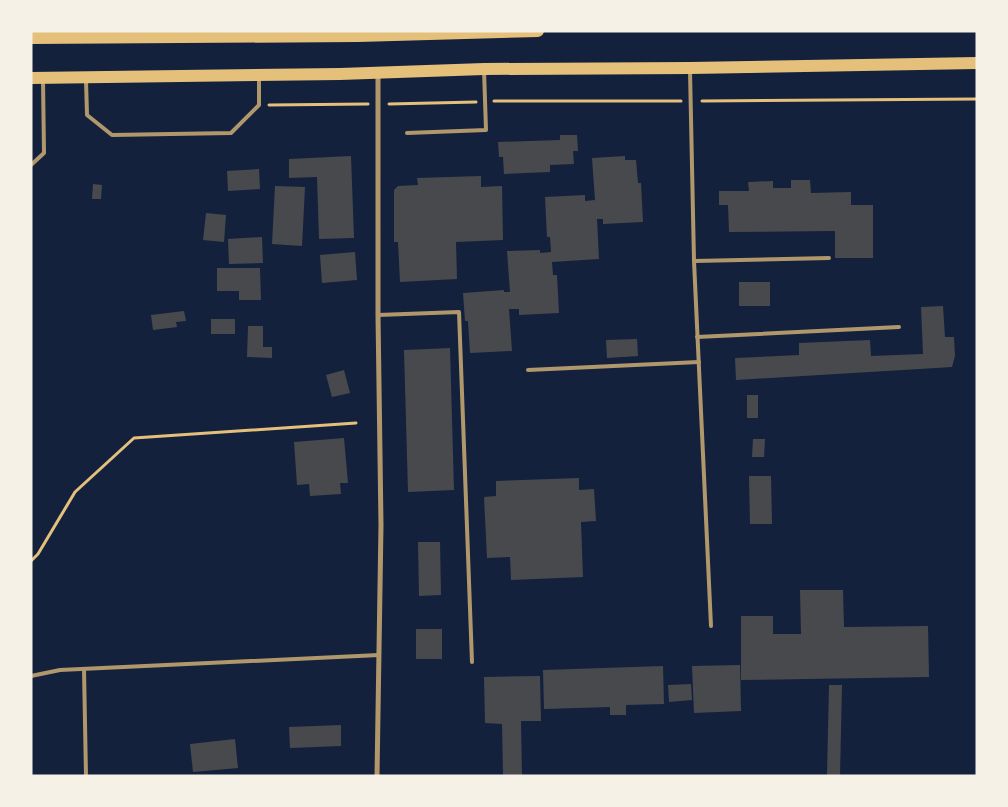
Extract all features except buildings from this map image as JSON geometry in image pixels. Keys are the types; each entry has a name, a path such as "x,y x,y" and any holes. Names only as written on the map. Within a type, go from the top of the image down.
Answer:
{"main road":[{"path":"31,38 100,35 351,36 538,31"},
{"path":"37,78 378,73 484,69 690,68 977,63"}],"street":[{"path":"377,776 381,525 378,315 378,73"}],"lane":[{"path":"690,68 694,261 711,626"},
{"path":"408,133 486,130 484,69"},
{"path":"86,78 87,115 112,135 231,133 259,105 260,75"},
{"path":"31,165 44,153 37,78"},
{"path":"694,261 829,258"},
{"path":"378,315 459,312 472,662"},
{"path":"697,337 899,326"},
{"path":"528,370 698,362"},
{"path":"31,676 60,670 379,655"},
{"path":"84,669 86,776"}],"path":[{"path":"259,105 977,99"},
{"path":"31,561 38,554 75,492 134,438 356,423"}]}
